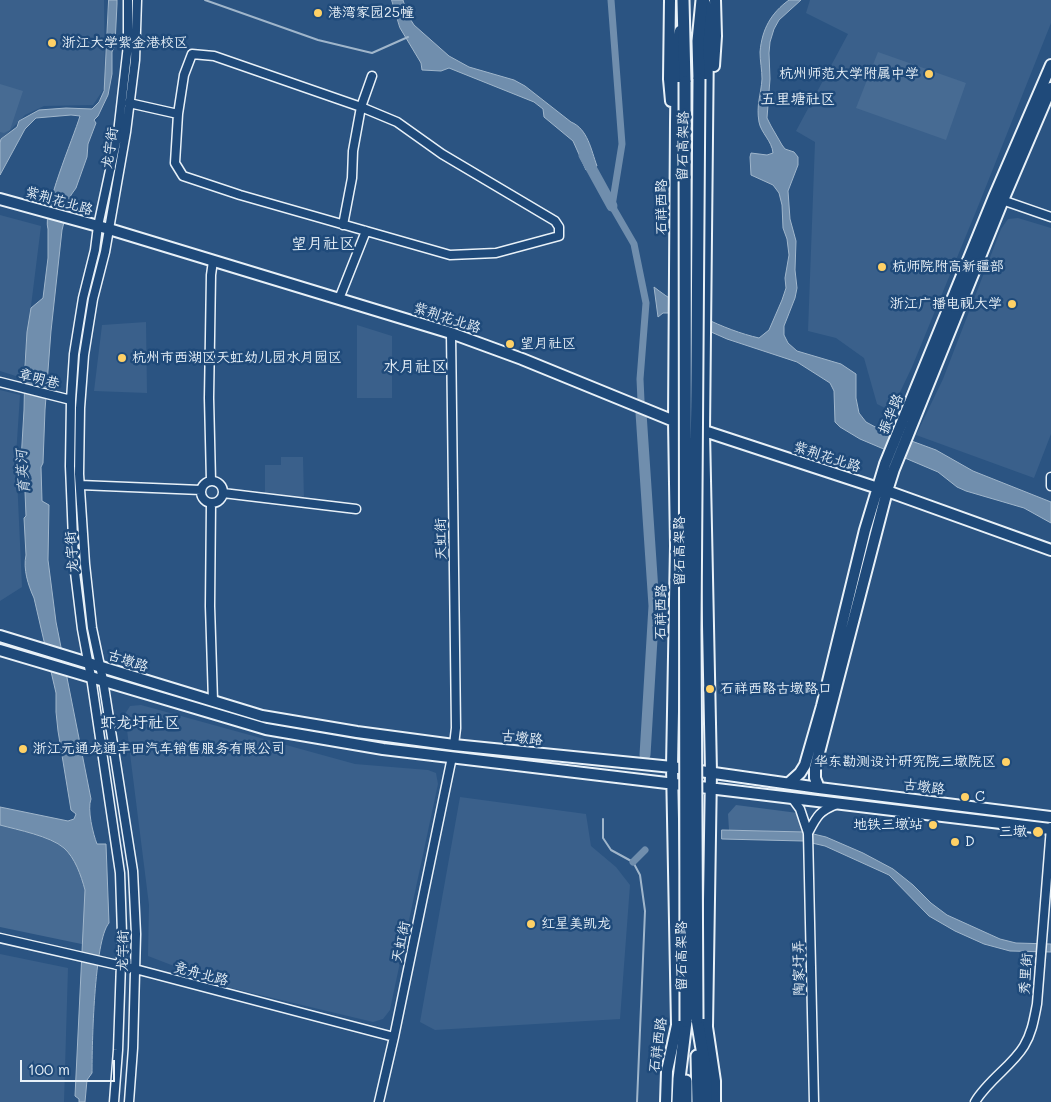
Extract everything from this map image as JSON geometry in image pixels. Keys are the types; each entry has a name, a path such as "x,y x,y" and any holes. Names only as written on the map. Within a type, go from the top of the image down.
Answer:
{"highway":[{"name":"留石高架路","path":"683,0 685,82 687,1022 698,1102"},
{"name":"留石高架路","path":"686,1102 695,609 698,41 703,0"},
{"path":"678,1102 687,1022"},
{"path":"687,1022 706,1072 706,1102"}],"main road":[{"name":"石祥西路","path":"670,0 669,79 676,122"},
{"name":"石祥西路","path":"666,1102 667,1071 687,1022 672,766 676,546 674,421 676,122 677,54 683,0"},
{"path":"703,0 708,40 706,115 708,162"},
{"path":"715,0 716,36 708,162 704,431 711,772 707,1027 715,1081 715,1102"},
{"name":"振华路","path":"819,788 815,778 815,768 882,489 889,467 999,199 1051,65"},
{"name":"振华路","path":"999,199 1051,88"},
{"name":"紫荆花北路","path":"0,199 98,226 451,333 526,360 674,421 882,489 1051,550"},
{"name":"振华路","path":"789,784 805,765 822,706 865,530 882,489"},
{"name":"古墩路","path":"0,636 262,716 357,732 454,745 672,766 789,784 1051,817"},
{"name":"古墩路","path":"0,650 266,729 383,750 1051,828"},
{"path":"673,1102 687,1022"}],"street":[{"name":"龙宇街","path":"114,1102 118,1050 122,934 120,873 91,677 82,630 74,564 70,466 74,354 83,298 95,250 98,226 118,133 128,45 128,0"},
{"name":"龙宇街","path":"130,1102 136,934 133,870 103,680 92,628 85,564 80,485 80,408 84,354 93,299 109,230 129,103 135,60 137,0"},
{"path":"192,54 214,56 361,107 397,122 442,154 555,221 559,227 559,236 496,253 450,255 343,225 183,176 175,163 178,114 184,75 192,54"},
{"path":"343,225 352,178 353,151 361,107 372,76"},
{"path":"129,103 178,114"},
{"path":"999,199 1051,217"},
{"path":"340,299 366,231"},
{"path":"211,481 209,398 211,275 213,261"},
{"name":"天虹街","path":"451,333 456,728 454,745"},
{"name":"章明巷","path":"0,382 71,400"},
{"path":"1051,477 1051,486"},
{"path":"211,481 220,484 223,494 220,500 211,503 204,500 201,490 204,483 211,481"},
{"path":"80,485 201,490"},
{"path":"223,494 356,509"},
{"path":"211,503 210,606 213,701"},
{"name":"天虹街","path":"379,1102 452,757"},
{"name":"陶家圩弄","path":"792,798 800,809 808,833 814,1102"},
{"path":"808,833 821,811 838,803"},
{"name":"秀里街","path":"975,1102 982,1090 1024,1046 1032,1027 1037,1004 1051,828"},
{"name":"竞舟北路","path":"0,938 135,969 394,1037"}],"shaded area":[{"name":"浙江大学紫金港校区","path":"0,0 104,0 105,87 93,105 44,106 25,115 0,141"},
{"path":"109,0 117,0 112,74 108,95 98,116 94,120 96,123 88,144 87,157 76,188 71,195 62,230 51,331 43,463 41,467 42,501 49,505 48,560 56,622 91,799 90,815 92,828 97,844 106,844 109,923 104,933 97,971 93,1018 92,1073 87,1080 85,1102 79,1102 79,1099 75,1096 85,890 77,867 64,848 51,840 0,825 0,807 68,821 74,819 76,814 71,810 58,731 56,693 26,571 24,467 21,461 27,332 31,308 43,298 48,258 47,220 49,207 80,116 36,118 25,129 0,175 0,143 1,139 17,127 19,121 39,110 92,109 99,102 104,91"},
{"path":"392,0 403,0 407,14 414,25 449,56 469,67 514,80 525,86 577,125 588,141 597,166 586,170 573,141 544,117 543,109 534,102 449,68 441,71 422,70 421,63 400,28"},
{"path":"789,0 801,0 779,20 770,42 767,118 785,149 794,152 798,157 798,165 788,191 790,219 796,241 795,270 797,288 784,326 784,335 788,343 797,351 841,364 856,374 856,398 859,413 866,422 879,429 936,450 973,471 1051,502 1051,523 1024,508 957,487 938,472 860,439 840,427 835,422 834,391 830,383 797,362 727,339 668,313 663,313 658,317 654,287 704,318 732,330 759,338 769,330 782,300 786,288 785,278 789,255 787,239 783,228 782,205 779,193 773,185 751,175 750,157 751,153 767,155 773,153 771,145 762,130 758,116 762,79 760,52 768,22 777,10"},
{"path":"810,0 1051,0 1051,23 912,367 891,411 877,404 864,358 836,338 808,331 815,142 796,131 848,34 806,13"},
{"path":"878,52 966,83 946,140 856,108"},
{"path":"0,84 23,91 10,130 4,133 0,132"},
{"path":"0,215 41,226 22,378 0,371"},
{"name":"浙江广播电视大学","path":"1018,218 1051,228 1051,434 1034,478 916,435 943,379 1001,229 1008,219"},
{"name":"杭州市西湖区天虹幼儿园水月园区","path":"146,322 147,393 94,391 102,325"},
{"path":"357,325 392,336 392,398 357,398"},
{"path":"0,390 20,395 16,456 22,587 0,601"},
{"path":"281,457 303,457 304,501 265,497 265,465 281,465"},
{"path":"141,705 355,764 428,770 436,773 438,784 390,1010 383,1019 373,1022 231,988 148,956 149,905 125,714 130,706"},
{"name":"红星美凯龙","path":"460,797 586,814 591,846 616,867 630,885 620,1019 435,1030 420,1022"},
{"path":"736,805 798,813 805,832 729,830 728,814"},
{"path":"0,820 87,840 91,946 0,927"},
{"path":"722,830 805,832 826,837 863,853 893,869 947,915 1000,939 1016,943 1051,944 1051,952 1010,951 984,944 955,931 929,916 889,875 825,846 803,841 722,839"},
{"path":"0,954 68,968 64,1102 0,1102"}],"waterway":[{"path":"205,0 318,40 372,53 408,37"},
{"path":"611,0 622,144 612,206 634,244 646,303 640,379 641,401"},
{"path":"584,155 612,206"},
{"path":"641,413 654,606 645,755"},
{"path":"603,819 603,838 611,850 633,862 640,875 645,911 637,1102"},
{"path":"633,862 645,850"}],"place":[{"name":"港湾家园25幢","path":"318,13"},
{"name":"浙江大学紫金港校区","path":"52,43"},
{"name":"杭州师范大学附属中学","path":"929,74"},
{"name":"杭师院附高新疆部","path":"882,267"},
{"name":"浙江广播电视大学","path":"1012,304"},
{"name":"望月社区","path":"510,344"},
{"name":"杭州市西湖区天虹幼儿园水月园区","path":"122,358"},
{"name":"石祥西路古墩路口","path":"710,689"},
{"name":"浙江元通龙通丰田汽车销售服务有限公司","path":"23,749"},
{"name":"华东勘测设计研究院三墩院区","path":"1006,762"},
{"name":"C","path":"965,797"},
{"name":"地铁三墩站","path":"933,825"},
{"name":"三墩","path":"1038,832"},
{"name":"D","path":"955,842"},
{"name":"红星美凯龙","path":"531,924"}],"district":[{"name":"五里塘社区","path":"798,99"},
{"name":"望月社区","path":"323,244"},
{"name":"水月社区","path":"415,367"},
{"name":"虾龙圩社区","path":"140,723"}],"water label":[{"name":"育英河","path":"23,472"}]}
